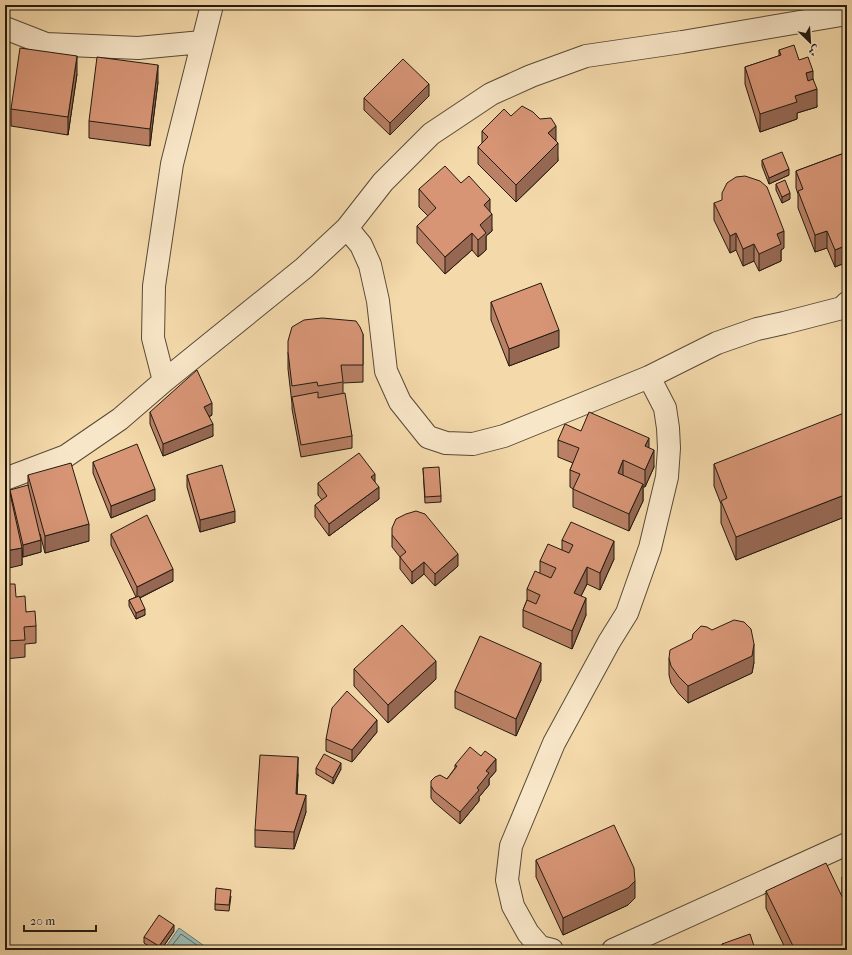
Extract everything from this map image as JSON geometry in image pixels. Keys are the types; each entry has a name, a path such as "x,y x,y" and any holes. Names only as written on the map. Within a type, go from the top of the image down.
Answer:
{"street":[{"path":"164,381 153,338 154,286 172,164 212,5"},
{"path":"5,479 66,456 120,419 164,381 304,268 347,228 383,182 431,134 491,94 531,76 586,56 682,42 847,14"},
{"path":"5,28 46,44 138,48 202,42"},
{"path":"347,228 361,245 370,265 378,301 386,371 400,402 428,437 446,443 473,444 504,436 649,377 717,343 757,329 845,310"},
{"path":"552,950 540,947 528,933 513,906 507,880 510,846 554,743 609,642 627,613 650,548 667,477 669,448 665,408 649,377"},
{"path":"613,950 847,844"}],"water":[{"path":"179,928 210,950 169,950 165,948"}],"building":[{"path":"844,44 847,44 847,59"},
{"path":"794,45 799,60 808,57 813,71 806,73 808,81 813,79 817,89 795,96 797,102 760,114 745,67 781,55 779,50"},
{"path":"20,48 77,56 68,117 11,109"},
{"path":"97,57 158,65 150,129 89,121"},
{"path":"403,59 429,84 390,123 364,98"},
{"path":"522,106 533,112 540,119 551,118 556,126 548,133 558,143 516,185 478,147 488,137 482,131 504,109 511,116"},
{"path":"782,152 789,169 769,178 762,160"},
{"path":"847,152 847,245 835,250 827,231 815,235 798,191 803,189 796,171"},
{"path":"445,166 461,183 469,176 490,199 484,205 492,214 480,225 486,233 478,240 472,233 445,257 417,226 436,208 419,189"},
{"path":"745,176 760,181 767,187 784,231 777,234 781,244 759,254 754,244 743,249 736,233 730,236 714,203 722,200 722,193 727,183 736,177"},
{"path":"785,180 790,193 782,197 776,184"},
{"path":"541,283 559,330 509,349 491,302"},
{"path":"322,318 356,321 363,334 363,365 341,365 343,382 318,386 317,382 292,386 288,341 292,327 304,320"},
{"path":"197,370 212,403 204,407 213,424 163,444 150,412"},
{"path":"318,392 318,398 345,393 352,436 301,445 292,397"},
{"path":"589,412 649,438 645,446 654,450 645,470 623,460 618,473 643,484 629,514 573,489 580,474 570,470 579,448 558,440 565,424 581,431"},
{"path":"844,413 847,421 847,494 736,537 721,501 727,498 714,464"},
{"path":"137,444 155,489 111,506 93,462"},
{"path":"359,453 375,474 371,477 379,487 329,524 315,505 327,496 318,483"},
{"path":"71,463 89,524 45,536 28,475"},
{"path":"222,465 235,511 200,520 187,475"},
{"path":"439,467 441,496 425,497 423,468"},
{"path":"8,484 22,548 5,551 5,485"},
{"path":"28,485 41,540 23,545 10,490"},
{"path":"416,511 425,514 458,554 435,574 424,562 412,572 400,557 406,552 392,535 392,528 396,519"},
{"path":"147,515 173,569 137,587 111,534"},
{"path":"571,522 614,541 600,573 587,567 574,593 586,598 572,631 523,610 527,600 536,604 540,595 527,589 535,571 551,578 556,568 540,561 548,544 569,553 573,545 562,540"},
{"path":"5,584 15,584 16,597 25,596 26,612 35,611 36,626 24,627 25,640 5,641"},
{"path":"139,596 145,609 136,613 129,600"},
{"path":"734,620 744,622 751,629 754,644 752,656 688,686 671,666 669,658 670,650 692,639 693,634 701,626 712,630"},
{"path":"402,625 436,661 388,705 354,669"},
{"path":"480,636 541,663 516,719 455,691"},
{"path":"347,691 377,720 352,750 326,739 332,708"},
{"path":"470,747 481,756 485,751 496,759 486,771 489,773 477,788 479,790 460,812 434,791 431,786 431,781 440,775 447,779 457,766 455,765"},
{"path":"324,754 341,763 333,778 316,768"},
{"path":"260,755 298,757 296,794 306,795 294,832 255,830"},
{"path":"614,825 634,868 635,881 628,888 563,918 536,860"},
{"path":"826,863 847,907 847,950 795,950 766,891"},
{"path":"847,875 847,888 842,877"},
{"path":"216,888 231,890 229,905 215,904"},
{"path":"159,915 174,925 159,946 144,937"},
{"path":"750,934 754,946 744,950 725,950 722,944"}]}
